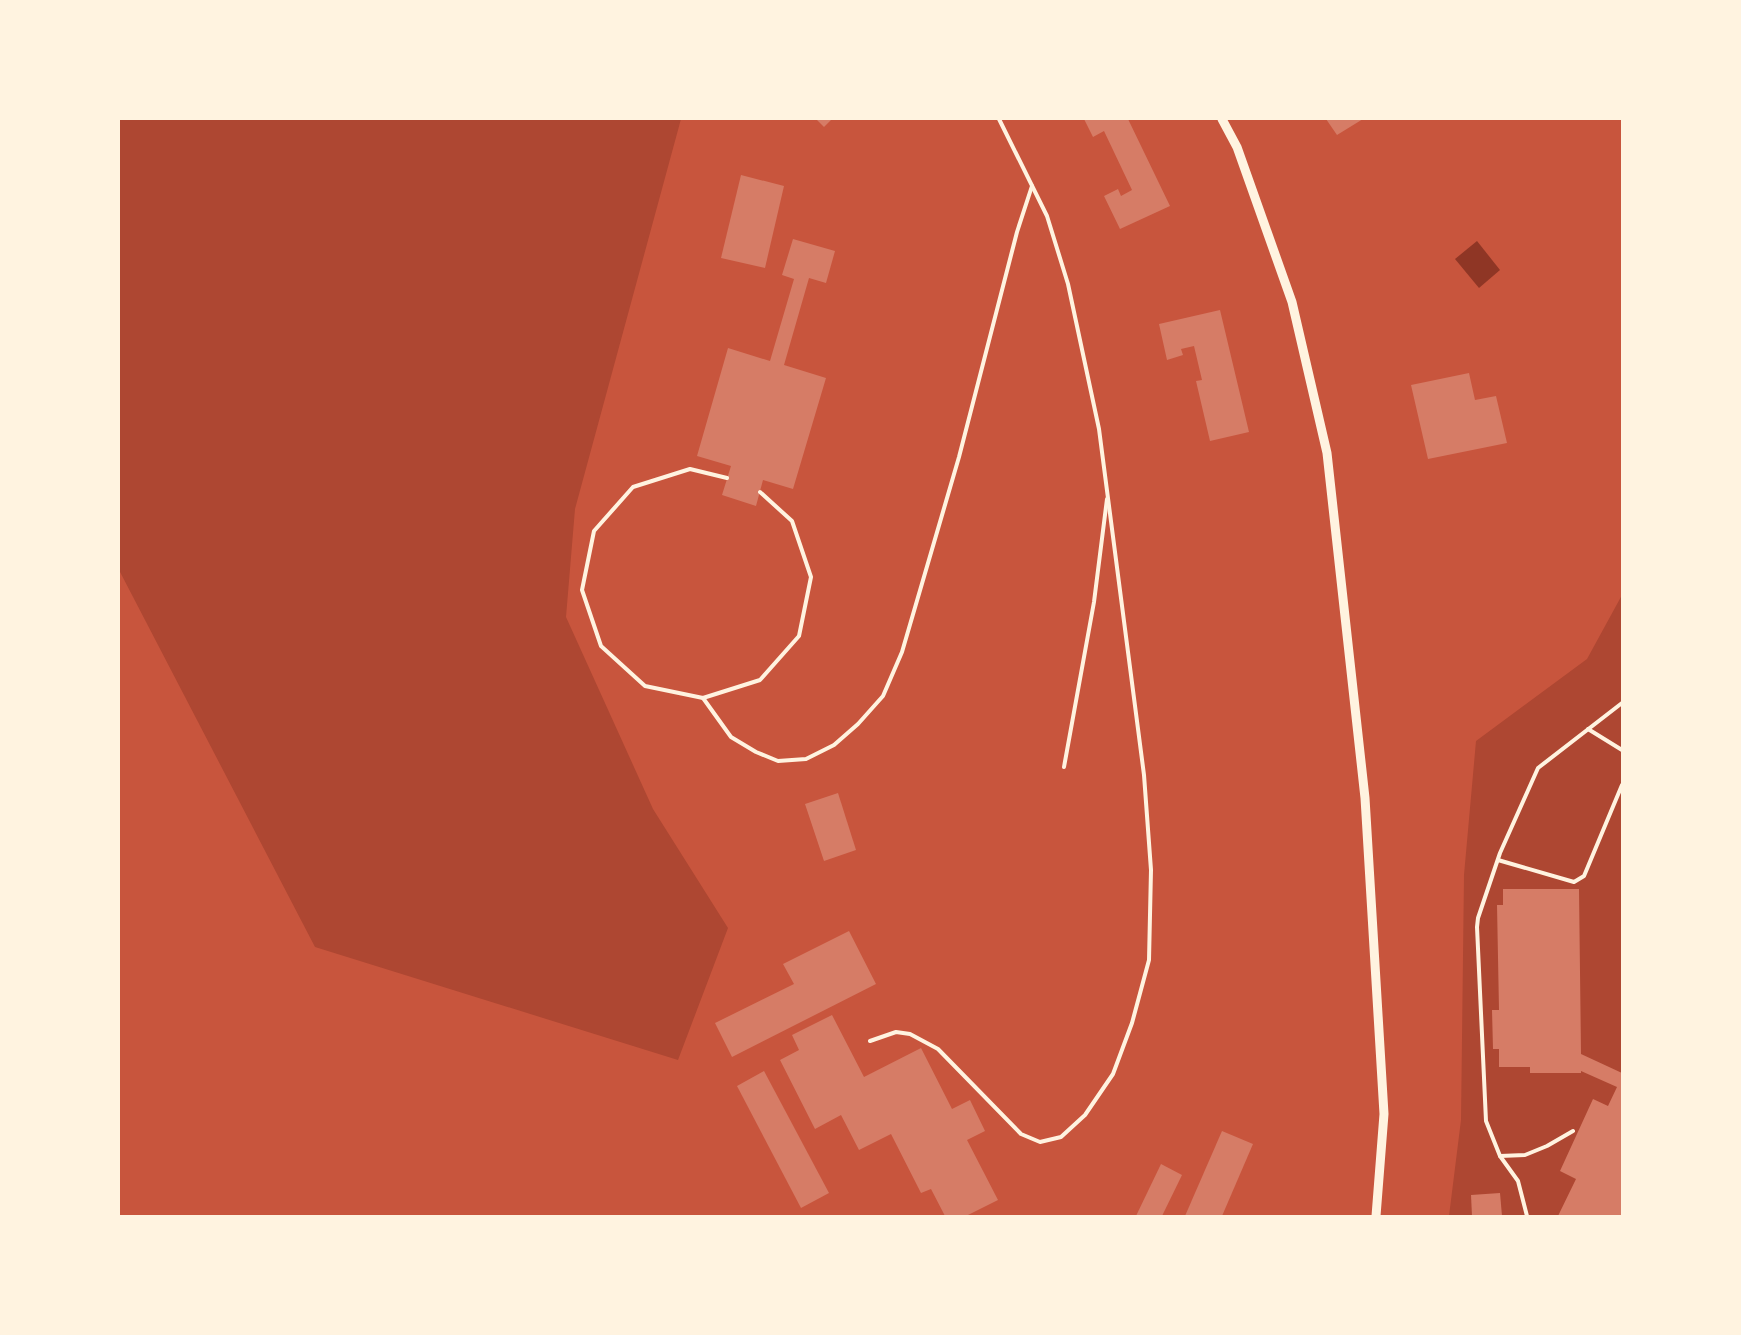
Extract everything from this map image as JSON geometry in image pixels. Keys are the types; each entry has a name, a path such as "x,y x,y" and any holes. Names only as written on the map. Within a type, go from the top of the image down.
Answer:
{"street":[{"path":"1222,119 1237,147 1292,302 1327,453 1365,798 1384,1114 1376,1216"}],"lane":[{"path":"870,1041 896,1032 910,1034 938,1049 1022,1134 1040,1142 1061,1138 1085,1115 1114,1074 1132,1022 1148,960 1151,870 1144,775 1108,492 1093,394 1068,284 1047,216 999,119"},
{"path":"704,698 731,737 756,752 778,762 806,758 834,745 858,724 883,696 902,652 959,457 1016,232 1032,186"},
{"path":"727,478 690,469 633,487 594,531 582,590 601,646 645,686 704,698 760,680 799,636 811,577 792,521 760,492"},
{"path":"1064,766 1094,602 1108,492"},
{"path":"1527,1216 1518,1182 1500,1156 1486,1121 1478,918 1498,860 1538,768 1622,703"},
{"path":"1588,729 1622,750"},
{"path":"1498,860 1574,882 1580,880 1584,876 1622,785"},
{"path":"1500,1156 1525,1155 1543,1148 1573,1130"}],"shaded area":[{"path":"119,119 681,119 575,509 566,617 653,809 728,928 678,1060 315,947 119,570"},
{"path":"1477,241 1500,270 1479,288 1455,259"},
{"path":"1622,595 1622,1216 1449,1216 1461,1120 1464,875 1476,741 1587,659"}],"building":[{"path":"816,119 832,119 824,127"},
{"path":"1084,119 1128,119 1170,206 1120,229 1104,196 1118,189 1121,196 1132,190 1104,131 1093,137"},
{"path":"1326,119 1363,119 1337,135"},
{"path":"741,175 784,186 765,268 721,258"},
{"path":"793,239 835,251 826,283 809,278 784,365 826,378 793,489 763,480 756,506 722,495 731,466 697,456 728,348 770,361 794,279 782,275"},
{"path":"1220,310 1249,432 1210,441 1196,381 1202,380 1194,346 1181,349 1183,355 1167,360 1159,324"},
{"path":"1469,373 1475,400 1496,396 1507,443 1428,459 1411,385"},
{"path":"838,793 856,850 824,861 805,804"},
{"path":"1503,889 1579,889 1581,1054 1622,1073 1622,1216 1558,1216 1576,1179 1560,1171 1593,1099 1608,1106 1617,1087 1581,1071 1581,1073 1530,1073 1530,1067 1499,1067 1499,1049 1493,1049 1492,1010 1499,1010 1497,905 1503,905"},
{"path":"849,931 876,984 732,1057 715,1023 794,984 783,964"},
{"path":"832,1015 864,1077 921,1048 952,1109 970,1100 985,1131 967,1140 998,1200 966,1216 945,1216 931,1189 921,1193 891,1134 859,1150 841,1115 815,1129 780,1060 799,1050 792,1035"},
{"path":"764,1071 829,1193 801,1208 737,1086"},
{"path":"1222,1131 1253,1144 1222,1216 1185,1216"},
{"path":"1161,1164 1182,1175 1162,1216 1136,1216"},
{"path":"1500,1193 1502,1216 1472,1216 1471,1195"}]}
